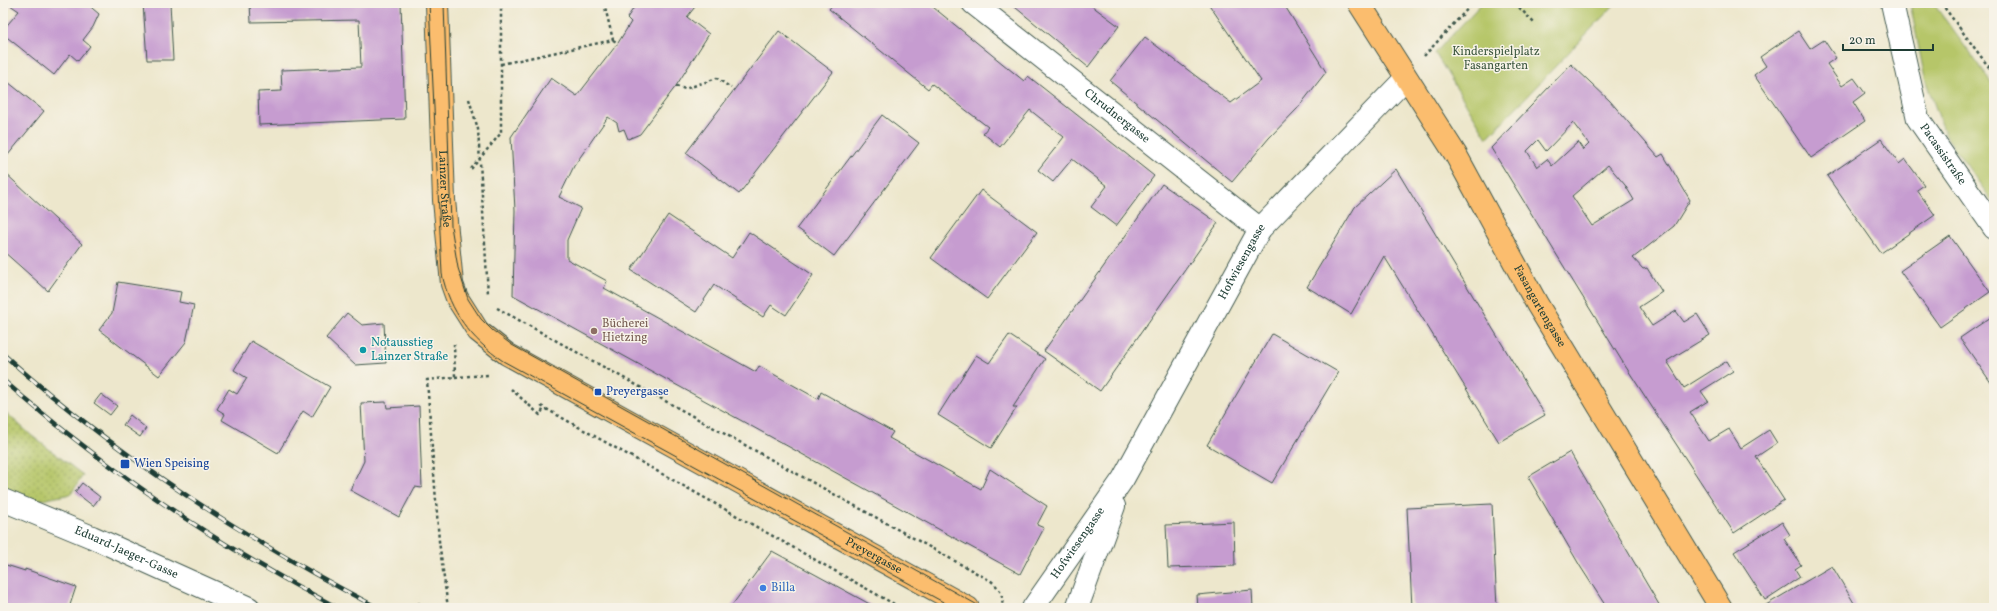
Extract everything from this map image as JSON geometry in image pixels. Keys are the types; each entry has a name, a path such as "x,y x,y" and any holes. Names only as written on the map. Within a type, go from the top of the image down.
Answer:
{"main road":[{"name":"Lainzer Straße","path":"437,3 444,200 452,284 457,298 478,331 507,354"},
{"name":"Fasangartengasse","path":"1359,3 1456,155 1537,304 1721,608"},
{"name":"Preyergasse","path":"507,354 968,608"}],"street":[{"name":"Chrudnergasse","path":"973,3 1260,229"},
{"name":"Pacassistraße","path":"1892,3 1918,119 1994,228"},
{"name":"Hofwiesengasse","path":"1033,608 1123,479 1260,229 1406,78"},
{"name":"Hofwiesengasse","path":"1077,608 1123,479"},
{"name":"Eduard-Jaeger-Gasse","path":"3,500 92,537 249,608"}],"path":[{"path":"470,169 501,133 501,3"},
{"path":"604,3 613,40"},
{"path":"1406,78 1473,3"},
{"path":"1515,3 1534,23"},
{"path":"1519,6 1523,3"},
{"path":"1941,3 1994,74"},
{"path":"501,64 613,40 618,43"},
{"path":"676,86 685,89 717,78 731,88"},
{"path":"468,98 478,129 481,157 487,290 490,300"},
{"path":"494,304 497,308 532,328 991,581 998,588 1003,597 1001,608"},
{"path":"454,338 455,377"},
{"path":"448,608 439,541 427,380 495,374"},
{"path":"418,604 424,608"}],"green space":[{"name":"Kinderspielplatz Fasangarten","path":"1482,3 1616,3 1487,138 1435,53"},
{"path":"1910,3 1933,3 1994,86 1994,204 1946,136 1925,79"},
{"path":"3,410 32,436 83,475 71,494 37,501 3,491"}],"building":[{"path":"12,3 86,3 99,14 93,27 83,40 90,46 78,61 70,54 54,75 3,34 3,30 19,11 10,5"},
{"path":"143,3 170,3 173,60 147,60"},
{"path":"250,3 401,3 405,119 259,125 258,92 282,91 281,70 361,67 359,20 251,22"},
{"path":"637,3 698,3 687,17 709,34 676,86 640,134 628,139 624,129 619,131 617,123 608,117 574,166 559,197 581,208 567,240 567,259 607,281 604,288 756,372 759,366 818,399 821,392 893,432 889,438 981,489 990,469 1047,506 1037,525 1044,528 1020,574 513,295 515,210 511,137 551,78 577,96 618,43 631,22 627,18"},
{"path":"834,3 928,3 1024,81 1028,76 1154,176 1116,226 1091,207 1107,186 1072,159 1053,182 1038,170 1064,137 1030,110 1000,147 983,133 988,127 932,84 928,89 829,9"},
{"path":"1010,3 1088,3 1119,26 1088,67"},
{"path":"1208,3 1283,3 1326,72 1297,109 1269,138 1232,182 1110,81 1145,37 1231,103 1261,81"},
{"path":"779,31 833,72 739,194 686,153"},
{"path":"1798,31 1810,49 1824,40 1836,58 1827,64 1842,86 1854,78 1865,93 1853,102 1865,121 1811,158 1754,75 1766,66 1760,57"},
{"path":"1571,64 1610,101 1658,157 1663,154 1690,200 1674,226 1633,258 1643,269 1647,268 1662,292 1639,307 1652,326 1676,311 1684,322 1697,314 1710,335 1667,361 1684,388 1727,361 1733,371 1701,391 1708,401 1690,412 1709,441 1729,429 1741,448 1769,430 1777,443 1756,457 1784,500 1734,533 1622,361 1491,148","holes":["1573,123 1589,144 1583,150 1578,142 1552,166 1547,159 1537,167 1527,151 1538,140 1546,151","1608,165 1625,185 1634,200 1592,226 1572,196"]},
{"path":"3,78 44,111 3,161"},
{"path":"882,115 919,143 834,256 797,228"},
{"path":"1881,139 1899,164 1905,159 1924,185 1917,190 1935,215 1881,253 1827,176"},
{"path":"1396,169 1545,415 1499,442 1384,256 1351,314 1307,287 1355,207"},
{"path":"3,171 82,244 48,291 3,251"},
{"path":"1162,184 1218,223 1100,391 1044,351"},
{"path":"981,190 1037,232 987,299 931,258"},
{"path":"668,215 732,258 749,232 813,275 786,315 771,305 763,317 714,285 696,312 631,270"},
{"path":"1950,236 1990,292 1940,327 1900,271"},
{"path":"118,282 181,292 179,302 194,305 186,342 159,376 99,330 112,313"},
{"name":"Notausstieg Lainzer Straße","path":"347,313 362,325 384,323 386,363 355,365 326,338"},
{"path":"1994,315 1994,387 1960,338"},
{"path":"1272,334 1338,372 1272,483 1207,445"},
{"path":"1009,335 1045,359 1013,407 1017,407 991,448 938,415 976,355 989,363"},
{"path":"251,341 330,387 312,417 303,411 278,453 222,420 225,414 217,409 229,389 237,394 247,378 234,370"},
{"path":"101,394 117,406 110,415 94,403"},
{"path":"386,402 387,408 419,406 422,488 415,487 399,517 350,490 364,461 361,403"},
{"path":"130,415 146,428 140,437 123,425"},
{"path":"1570,452 1661,608 1607,608 1580,566 1528,477"},
{"path":"82,483 100,497 93,506 75,492"},
{"path":"1492,504 1497,608 1412,608 1407,508"},
{"path":"1234,522 1235,566 1168,568 1166,525"},
{"path":"1782,522 1790,535 1784,539 1801,565 1795,569 1800,577 1765,600 1734,552"},
{"path":"772,551 877,608 730,608"},
{"path":"3,564 25,571 25,569 76,587 69,608 3,608"},
{"path":"1832,566 1857,608 1761,608"},
{"path":"1252,590 1253,608 1198,608 1197,595"}],"tram line":[{"path":"429,3 442,274 450,301 472,334 503,361 954,608"},
{"path":"444,3 451,226 458,268 468,299 481,319 492,330 512,345 983,608"}],"railway":[{"path":"3,354 90,426 182,493 278,553 378,608"},
{"path":"3,380 81,444 163,504 249,558 338,608"}],"place":[{"name":"Bücherei Hietzing","path":"594,331"},
{"name":"Notausstieg Lainzer Straße","path":"363,350"},
{"name":"Preyergasse","path":"598,392"},
{"name":"Wien Speising","path":"125,464"},
{"name":"Billa","path":"763,588"}]}
